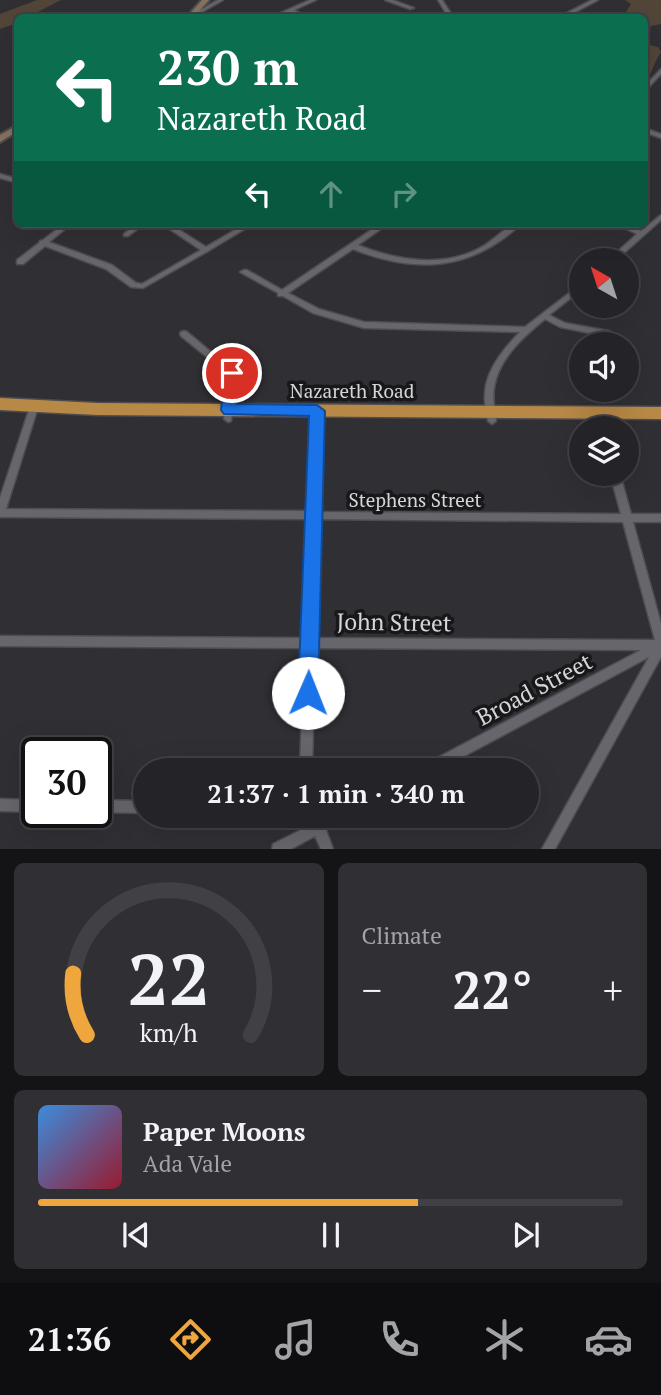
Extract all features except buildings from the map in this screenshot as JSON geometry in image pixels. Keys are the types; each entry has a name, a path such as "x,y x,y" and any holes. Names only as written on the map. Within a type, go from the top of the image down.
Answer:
{"highway":[{"name":"Nazareth Road","path":"0,404 32,411"},
{"name":"Nazareth Road","path":"0,413 32,411 491,416 569,420"},
{"name":"Nazareth Road","path":"637,416 661,413"},
{"name":"Nazareth Road","path":"639,421 661,421"}],"main road":[{"path":"193,14 205,0"}],"street":[{"path":"194,14 218,0"},
{"path":"280,14 314,0"},
{"path":"387,0 412,8"},
{"path":"569,14 596,0"},
{"path":"289,10 298,14"},
{"path":"648,86 661,71"},
{"path":"625,248 661,217"},
{"path":"20,262 62,228"},
{"path":"126,235 136,228"},
{"path":"171,228 206,250"},
{"path":"42,242 109,267 134,285 143,286 243,228"},
{"path":"281,294 379,228"},
{"path":"353,246 393,259 424,261 463,258 481,251 513,228"},
{"path":"629,228 642,234"},
{"path":"244,272 316,311 364,325 529,330"},
{"path":"491,416 490,384 497,368 529,330 569,296"},
{"path":"545,316 563,325 599,332"},
{"path":"184,334 232,373 229,414"},
{"path":"0,513 32,411"},
{"path":"306,758 317,415"},
{"path":"548,849 661,645 619,486"},
{"name":"Stephens Street","path":"0,513 661,518"},
{"name":"John Street","path":"0,641 661,645"},
{"name":"Broad Street","path":"449,758 661,645"},
{"path":"0,805 21,806"},
{"path":"112,806 133,807"},
{"path":"278,849 303,828"},
{"path":"315,828 318,849"},
{"path":"318,828 327,849"}],"shaded area":[{"path":"37,0 61,0 34,14 14,14 14,24 0,29 0,14"},
{"path":"625,0 661,0 661,24 651,26 648,35 648,14 625,14 631,4"},
{"path":"648,45 658,47 661,52 648,77"}],"route":[{"path":"232,373 229,410 317,411 308,693"}]}
